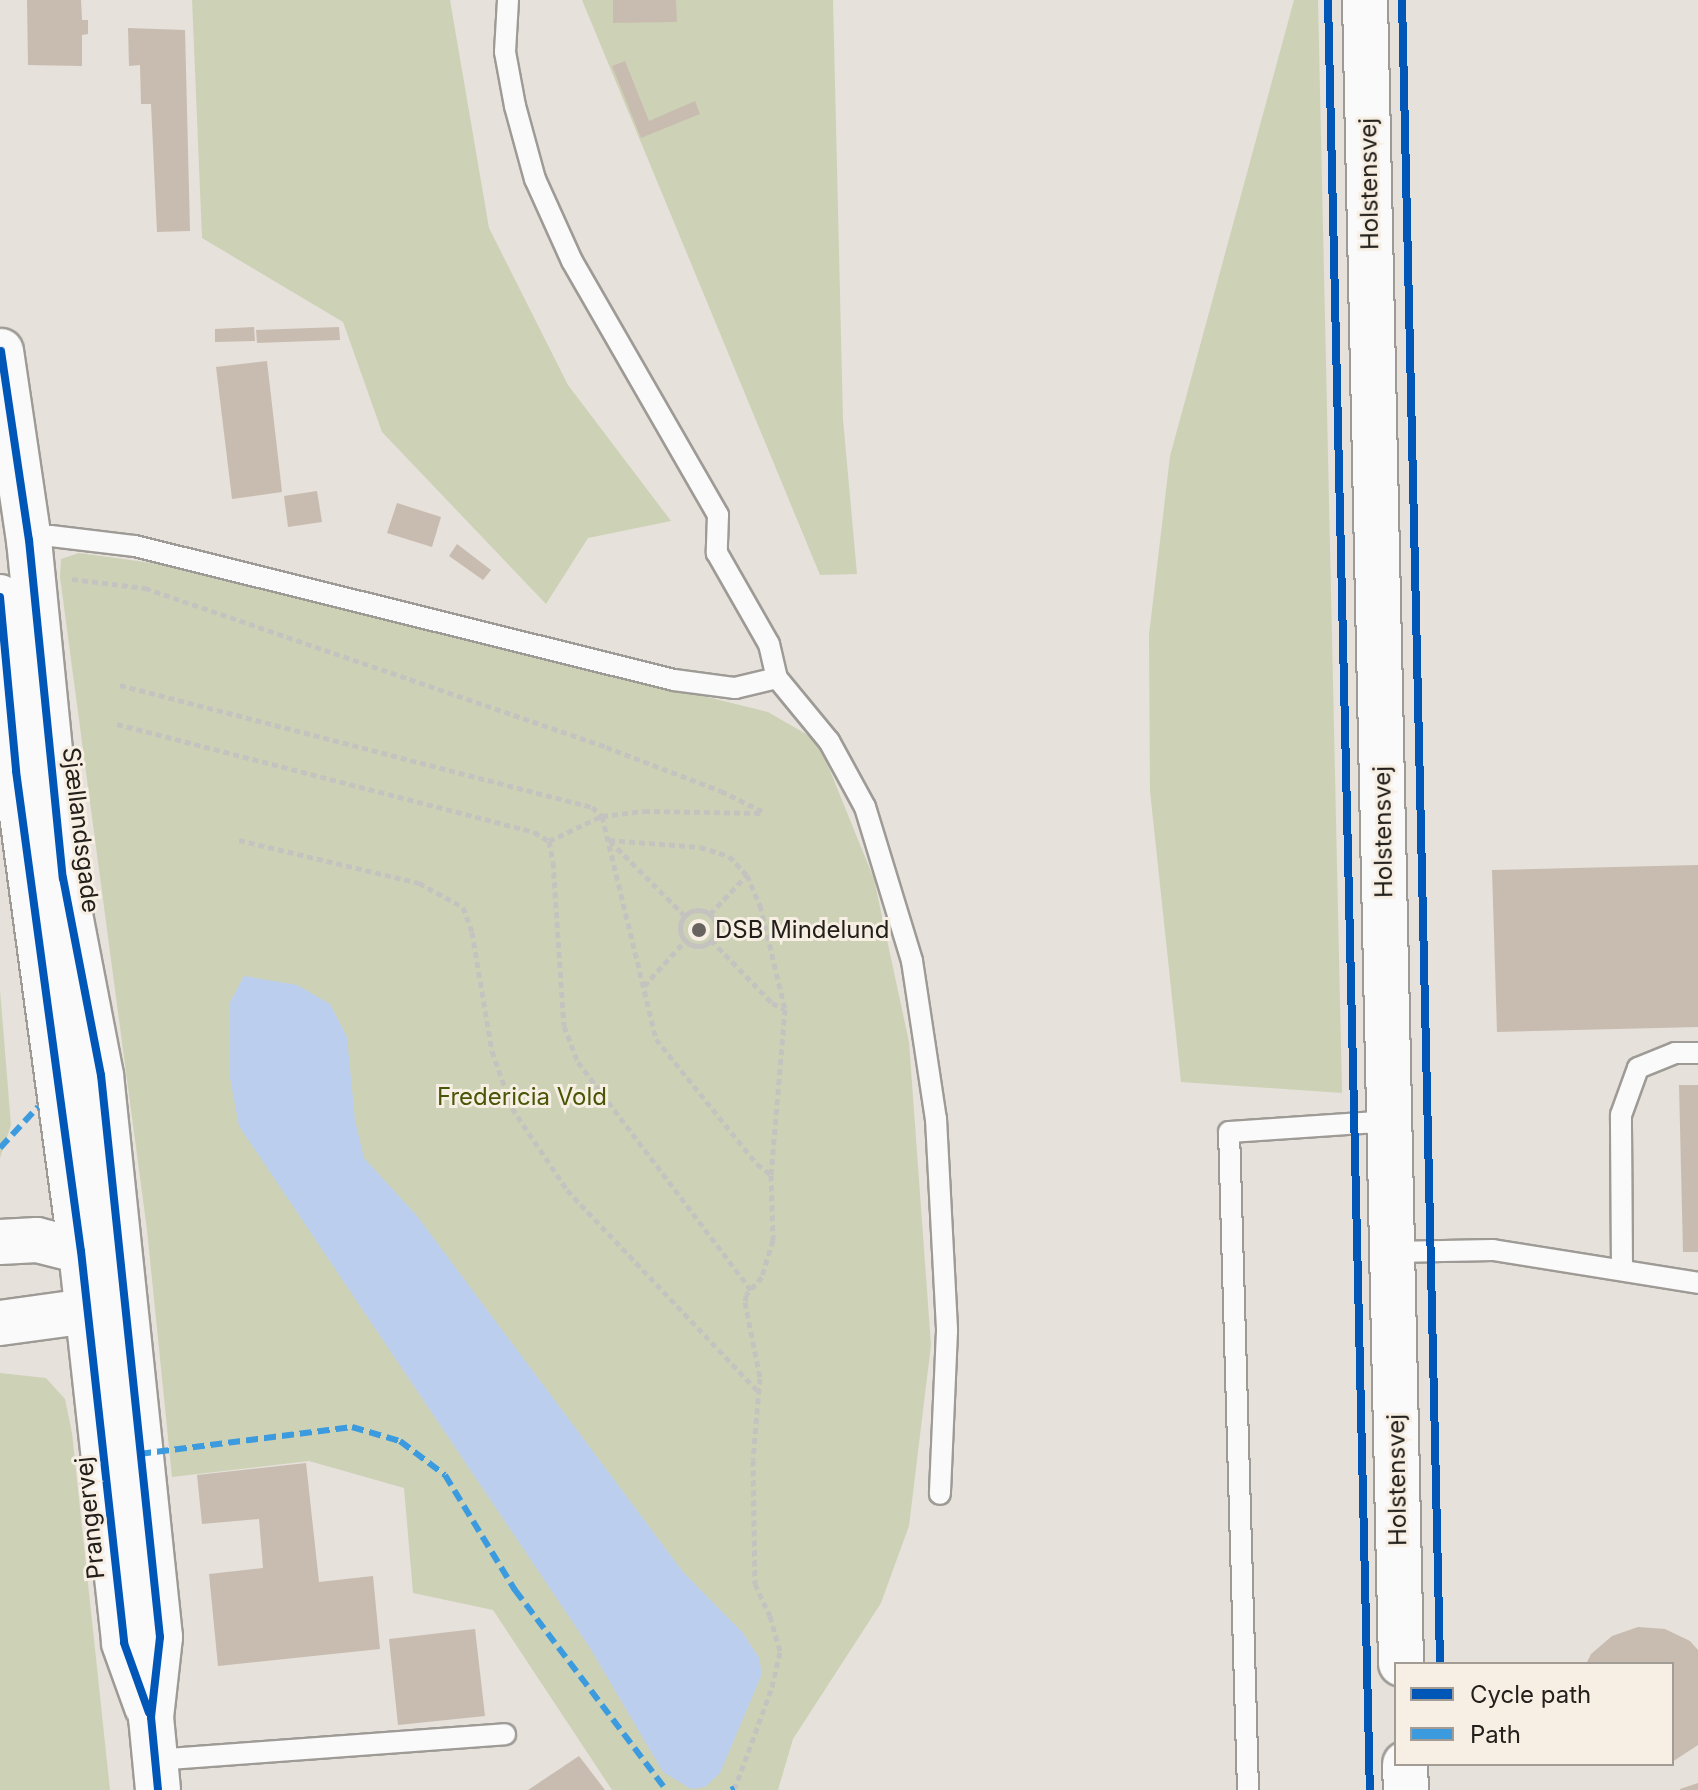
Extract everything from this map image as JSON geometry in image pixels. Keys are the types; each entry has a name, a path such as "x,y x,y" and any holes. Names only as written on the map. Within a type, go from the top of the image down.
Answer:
{"street":[{"name":"Holstensvej","path":"1365,0 1401,1662"},
{"name":"Sjællandsgade","path":"0,323 1,351 29,540 63,878 101,1075 121,1273"},
{"name":"Sjællandsgade","path":"0,360 1,351"},
{"path":"0,597 16,771 81,1251"},
{"path":"0,1242 37,1240 81,1251 121,1273 88,1311 0,1323"},
{"name":"Prangervej","path":"81,1251 124,1643 151,1717"},
{"name":"Prangervej","path":"121,1273 160,1637 151,1717 156,1775"},
{"path":"1405,1766 1406,1790"}],"lane":[{"path":"508,0 505,52 515,106 535,179 572,261 718,515 717,553 769,644 777,678 829,741 865,807 912,961 938,1150 947,1331 940,1494"},
{"path":"29,540 51,536 135,546 674,680 735,688 777,678"},
{"path":"1622,1269 1621,1115 1625,1103 1638,1068 1675,1053 1698,1053"},
{"path":"1248,1790 1229,1132 1389,1121"},
{"path":"1393,1252 1493,1250 1698,1283"},
{"path":"156,1775 505,1734"}],"path":[{"path":"60,577 145,588 606,747 721,791 766,813 644,811 602,816 549,841"},
{"path":"120,685 592,807 602,816 609,840 656,1039 757,1164 771,1175"},
{"path":"117,724 534,832 549,841 564,1026 578,1062 751,1290"},
{"path":"239,840 419,883 463,907 472,932 492,1051 512,1108 567,1190 760,1393"},
{"path":"609,840 700,847 729,856 747,875 760,905 785,1009 771,1175 773,1240 762,1277 746,1295 746,1314 759,1368 760,1393 753,1460 755,1584 770,1616 780,1652 771,1690 735,1788"},
{"path":"609,840 684,915"},
{"path":"710,914 747,875"},
{"path":"697,910 710,914 716,927 711,940 698,946 685,941 679,928 684,915 697,910"},
{"path":"711,940 772,1003 785,1009"},
{"path":"643,986 685,941"}],"green space":[{"path":"192,0 450,0 489,228 568,385 671,521 588,538 546,604 382,432 343,322 202,238"},
{"path":"582,0 833,0 843,419 857,574 820,575"},
{"path":"1294,0 1318,0 1342,1093 1181,1082 1150,791 1149,635 1170,456"},
{"name":"Fredericia Vold","path":"79,553 174,566 768,712 818,741 874,879 909,1042 931,1345 909,1526 881,1603 793,1739 778,1790 612,1790 493,1610 413,1593 404,1488 309,1461 172,1477 147,1230 60,577 61,559"},
{"path":"0,990 11,1125 0,1158"},
{"path":"0,1373 46,1378 65,1399 72,1433 110,1790 0,1790"}],"water":[{"path":"244,976 297,985 330,1004 347,1037 355,1120 364,1158 417,1216 683,1572 743,1633 759,1658 762,1674 720,1773 705,1787 691,1789 663,1772 590,1648 239,1126 230,1078 229,1004"}],"building":[{"path":"27,0 81,0 82,20 88,20 88,34 82,35 82,66 28,65"},
{"path":"613,0 676,0 677,22 613,23"},
{"path":"128,28 185,30 190,231 157,232 151,104 141,104 140,65 129,66"},
{"path":"625,61 649,121 695,101 700,114 641,138 612,66"},
{"path":"254,327 255,341 215,342 215,329"},
{"path":"339,327 340,340 257,343 256,330"},
{"path":"267,361 282,492 232,499 216,367"},
{"path":"317,491 322,522 288,527 284,496"},
{"path":"397,503 441,517 432,547 387,533"},
{"path":"457,544 491,570 483,580 449,556"},
{"path":"1698,865 1698,1027 1497,1032 1492,870"},
{"path":"1679,1085 1698,1085 1698,1252 1683,1252"},
{"path":"306,1463 319,1582 373,1576 380,1649 218,1666 209,1574 263,1568 259,1519 202,1524 197,1475"},
{"path":"1638,1627 1665,1629 1690,1641 1698,1650 1698,1745 1674,1761 1674,1662 1587,1662 1591,1654 1612,1636"},
{"path":"475,1629 485,1716 398,1725 389,1639"},
{"path":"579,1756 605,1790 528,1790"},
{"path":"1698,1783 1698,1790 1680,1790 1680,1789"}],"marked path":[{"path":"0,1148 38,1107"},
{"path":"139,1454 352,1427 400,1441 445,1475 515,1590 666,1790"},
{"path":"731,1790 735,1788"}],"cycle path":[{"path":"1328,0 1370,1790"},
{"path":"1402,0 1440,1662"},
{"path":"1,351 29,540 63,878 101,1075 160,1637 151,1717 158,1790"},
{"path":"0,597 16,771 81,1251 124,1643 149,1713"}],"place":[{"name":"DSB Mindelund","path":"699,930"}]}
